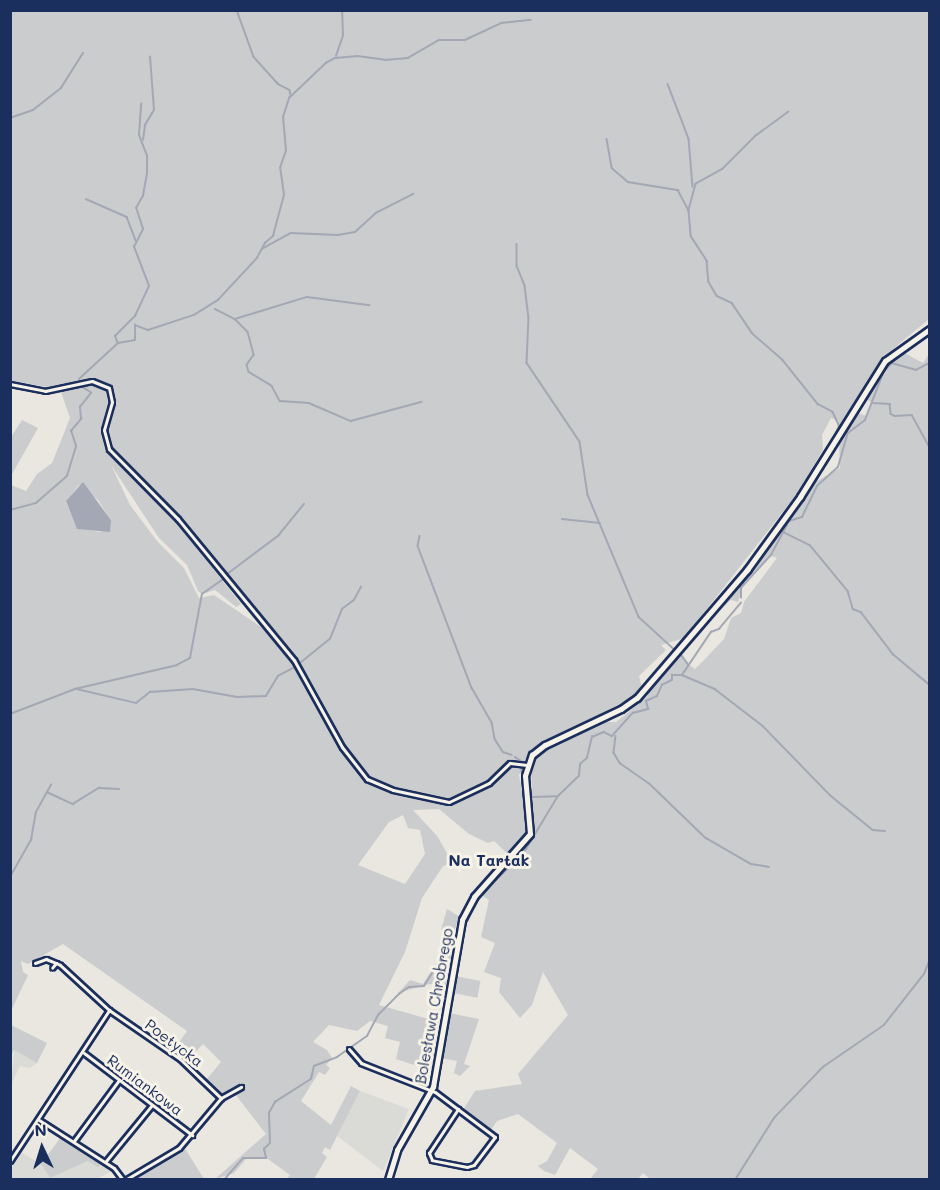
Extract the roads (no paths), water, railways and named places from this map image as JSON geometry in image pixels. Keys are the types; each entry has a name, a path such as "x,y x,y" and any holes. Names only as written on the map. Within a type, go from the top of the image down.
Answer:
{"street":[{"path":"10,384 31,390 58,389 92,381 109,388 112,402 104,430 109,449 178,519 294,660 342,747 367,779 393,790 449,802 489,783 510,763 527,765 545,745 604,718 637,698 675,657 800,498 885,361 930,329"},
{"name":"Bolesława Chrobrego","path":"388,1179 396,1150 431,1090 456,944 474,897 530,834 527,765"},
{"path":"35,963 46,959 56,963 52,968"},
{"name":"Poetycka","path":"56,963 109,1010 180,1059 221,1098"},
{"path":"10,1161 84,1053 109,1010"},
{"path":"349,1049 361,1062 431,1090 458,1109 495,1137 470,1167 432,1160 430,1150 458,1109"},
{"name":"Rumiankowa","path":"84,1053 192,1135"},
{"path":"74,1142 119,1080"},
{"path":"39,1120 106,1162 124,1179 162,1160 192,1135 221,1098 241,1087"},
{"path":"106,1162 152,1105"}],"waterway":[{"path":"237,10 254,57 278,84 290,90 291,96"},
{"path":"336,56 343,36 342,10"},
{"path":"79,379 118,343 135,340 135,325 148,330 194,315 218,300 257,258 265,243 273,236 284,195 280,168 286,151 283,117 289,98 326,63 335,58 358,56 385,60 408,58 439,40 465,40 501,23 531,20"},
{"path":"10,118 33,110 61,88 83,53"},
{"path":"143,140 145,125 154,110 150,57"},
{"path":"668,84 689,139 693,187"},
{"path":"117,342 115,336 135,316 149,286 134,247 143,229 136,208 143,196 147,173 147,156 139,135 141,104"},
{"path":"789,112 757,135 723,169 696,184 689,211 691,236 707,261 709,282 717,296 732,303 752,333 782,359 818,404 833,412 840,427"},
{"path":"607,139 612,168 628,182 678,190 689,211"},
{"path":"262,249 291,233 338,235 355,232 376,213 413,194"},
{"path":"86,199 127,217 136,240"},
{"path":"517,244 517,266 525,286 529,317 527,363 580,442 588,495 639,617 675,650"},
{"path":"235,319 307,297 369,305"},
{"path":"215,309 235,319 248,332 254,355 247,365 249,372 272,386 280,401 309,403 351,421 421,402"},
{"path":"741,598 741,588 771,555 789,521 802,517 817,486 838,467 848,433 865,420 884,371 892,363 916,370 930,363"},
{"path":"10,510 36,503 67,476 76,446 71,431 81,419 80,407 91,393 79,385"},
{"path":"873,403 890,404 891,414 895,416 912,415 930,447"},
{"path":"226,575 278,536 304,504"},
{"path":"562,519 600,523"},
{"path":"783,532 810,545 848,591 853,609 861,612 893,654 930,685"},
{"path":"420,536 418,546 472,688 492,722 495,739 503,752 512,755"},
{"path":"10,714 75,689 177,665 190,658 202,594 222,580"},
{"path":"300,663 330,639 342,609 354,600 361,587"},
{"path":"461,935 478,897 523,854 558,796 579,776 580,764 587,758 592,737 604,732 612,736 633,713 648,709 646,701 657,696 662,685 672,680 672,675 682,675 711,632 719,629 741,603"},
{"path":"680,653 688,664"},
{"path":"77,689 136,703 150,692 193,689 238,697 266,696 278,676 295,667"},
{"path":"682,675 715,689 763,726 830,795 873,830 885,831"},
{"path":"616,736 614,753 620,763 650,784 706,838 751,864 769,867"},
{"path":"515,757 523,762"},
{"path":"522,766 522,772"},
{"path":"528,776 532,797 556,796"},
{"path":"10,877 31,840 36,812 51,785"},
{"path":"47,792 73,804 99,788 119,789"},
{"path":"224,1180 243,1158 266,1158 264,1149 270,1143 269,1113 275,1102 311,1079 314,1066 337,1057 367,1036 378,1015 399,994 409,987 424,986 440,960 454,950"},
{"path":"735,1180 774,1118 823,1067 884,1025 924,974 930,959"}],"district":[{"name":"Na Tartak","path":"489,860"}]}
